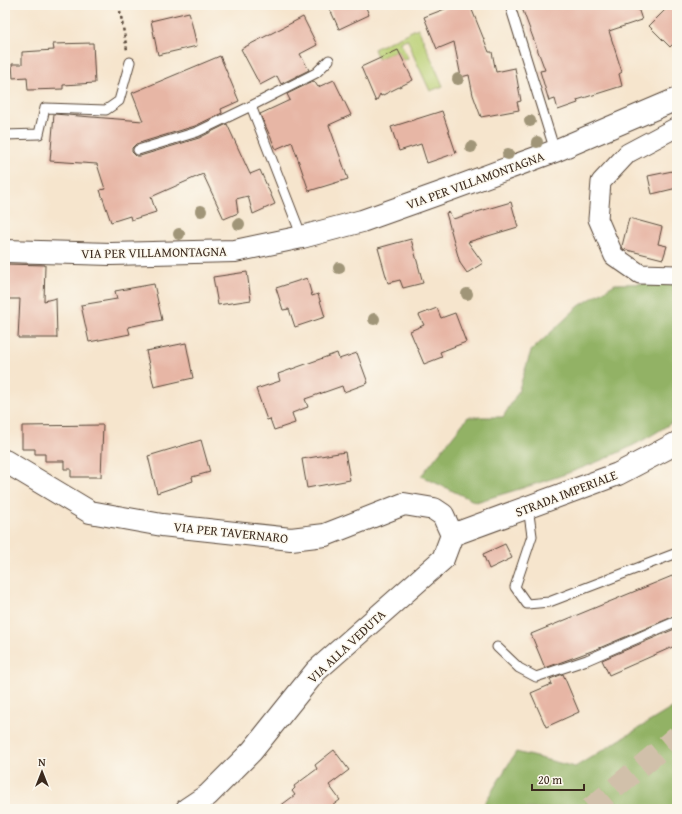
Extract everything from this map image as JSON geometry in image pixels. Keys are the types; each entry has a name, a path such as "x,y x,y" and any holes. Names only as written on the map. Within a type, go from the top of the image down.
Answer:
{"street":[{"name":"VIA PER VILLAMONTAGNA","path":"5,251 111,254 235,251 302,237 362,221 555,150 677,99"},
{"path":"677,127 628,153 601,182 598,219 614,256 640,274 677,275"},
{"name":"STRADA IMPERIALE","path":"452,535 618,474 677,443"},
{"name":"VIA PER TAVERNARO","path":"5,461 90,512 162,525 291,539 325,536 404,504 434,509 443,515 452,535"},
{"name":"VIA ALLA VEDUTA","path":"187,809 208,795 252,751 316,670 443,559 452,535"}],"lane":[{"name":"VIA PER VILLAMONTAGNA","path":"511,5 510,9 555,150"},
{"path":"138,150 197,132 316,73 329,60"},
{"path":"5,135 39,134 45,108 106,110 119,101 130,62"},
{"path":"251,106 302,237"},
{"path":"528,507 532,536 521,565 515,587 527,604 549,602 677,553"},
{"path":"498,647 519,668 536,677 587,660 677,621"}],"path":[{"path":"119,5 119,13 130,62"}],"green space":[{"path":"418,28 443,86 430,91 407,39 400,42 408,58 403,60 398,50 378,59 374,49"},
{"path":"677,283 677,419 654,434 605,459 554,478 476,502 421,476 468,417 503,417 518,392 531,351 579,306 615,284"},
{"path":"677,705 677,809 481,809 516,752 575,767"}],"building":[{"path":"328,5 365,5 369,15 339,29"},
{"path":"455,5 470,5 489,52 492,52 496,72 515,68 521,101 517,102 519,110 481,117 473,95 469,75 461,77 454,42 437,49 424,17"},
{"path":"530,5 637,5 642,20 609,31 622,72 619,74 622,86 577,100 578,103 558,110 555,99 549,101 540,71 545,70 522,8"},
{"path":"670,5 677,5 677,40 670,47 649,26"},
{"path":"189,12 197,46 158,55 151,21"},
{"path":"303,17 317,45 300,54 309,70 281,84 277,76 260,85 241,49"},
{"path":"93,43 95,83 63,85 63,89 28,90 27,77 13,78 12,64 22,64 22,52 54,50 53,44"},
{"path":"398,50 413,80 381,96 380,94 376,102 361,67"},
{"path":"220,56 239,101 221,109 222,113 195,126 136,144 132,148 132,152 136,156 140,156 199,138 227,124 250,174 260,170 275,204 253,214 248,196 236,199 238,213 224,219 203,174 151,197 156,212 131,220 130,216 111,222 100,190 105,189 97,164 50,161 54,114 143,121 132,93"},
{"path":"334,80 351,115 329,125 348,179 309,191 292,142 276,149 260,114 290,100 287,94 314,81 318,87"},
{"path":"442,111 456,153 427,163 421,144 399,151 391,127"},
{"path":"677,170 677,188 652,194 648,176"},
{"path":"511,202 518,227 468,242 483,263 467,273 460,263 446,213 449,212 453,219"},
{"path":"629,218 662,227 658,244 667,246 663,259 623,249 622,246"},
{"path":"411,239 423,283 403,288 400,280 388,283 378,248"},
{"path":"5,264 45,265 44,301 56,298 57,338 18,338 20,299 6,299"},
{"path":"247,272 251,300 218,305 213,277"},
{"path":"307,278 312,296 318,294 325,317 295,327 289,309 283,310 276,288"},
{"path":"154,284 162,320 128,327 130,334 89,342 81,305 117,299 115,291"},
{"path":"437,308 441,318 455,313 466,342 440,352 442,357 424,364 410,331 424,325 419,315"},
{"path":"186,343 193,378 154,387 146,351"},
{"path":"337,353 339,359 357,353 368,383 344,392 342,386 305,399 308,407 292,413 295,423 274,430 270,419 267,420 256,389 280,381 278,374"},
{"path":"103,425 101,477 71,477 71,469 64,469 64,461 45,461 45,454 35,454 35,449 22,449 22,426"},
{"path":"201,440 210,472 192,477 193,481 157,493 148,456"},
{"path":"345,452 350,480 307,488 302,459"},
{"path":"505,544 512,558 489,569 483,554"},
{"path":"677,574 677,615 597,649 545,668 531,634"},
{"path":"677,628 677,645 609,675 602,660"},
{"path":"563,674 579,712 546,727 531,693 552,684 550,679"},
{"path":"334,750 349,770 329,785 340,800 328,809 276,809 295,795 292,791 295,788 294,786 317,769 315,765"}],"tunnel":[{"path":"590,809 677,736"}]}
